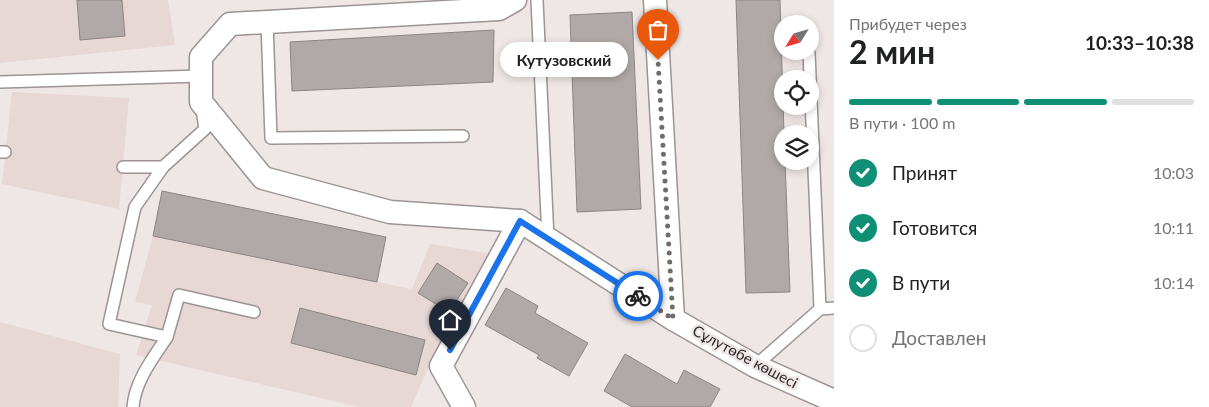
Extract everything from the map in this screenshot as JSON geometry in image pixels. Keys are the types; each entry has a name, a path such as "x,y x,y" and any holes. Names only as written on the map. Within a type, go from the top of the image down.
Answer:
{"street":[{"path":"464,407 441,366 520,221 390,212 262,178 201,102 201,57 230,24 499,10 515,0"},
{"path":"655,0 673,319"},
{"name":"Сұлутөбе көшесі","path":"520,221 673,319 755,366 834,401"}],"lane":[{"path":"537,0 548,239"},
{"path":"267,22 271,138 463,136"},
{"path":"809,60 820,309"},
{"path":"0,82 201,76"},
{"path":"167,337 109,324 135,207 162,167 205,129 201,102"},
{"path":"123,167 162,167"},
{"path":"133,407 134,396 146,369 167,337 180,295 254,312"},
{"path":"755,366 820,309 834,308"}],"shaded area":[{"path":"0,0 168,0 175,45 0,63"},
{"path":"12,92 129,98 119,209 2,184"},
{"path":"162,191 386,237 377,282 412,289 430,244 492,254 433,357 411,407 359,407 136,355 152,305 135,302 153,236"},
{"path":"0,322 120,354 118,407 0,407"}],"building":[{"path":"77,0 122,0 125,36 80,40"},
{"path":"736,0 780,0 780,15 774,15 774,60 782,60 782,70 774,70 774,115 783,115 784,125 774,125 774,170 785,170 790,292 746,293"},
{"path":"632,12 641,209 577,212 570,15"},
{"path":"494,30 493,82 292,91 290,42"},
{"path":"162,191 386,237 377,282 153,236"},
{"path":"437,263 468,283 449,312 418,293"},
{"path":"506,288 538,306 535,313 588,343 569,376 537,358 539,355 485,325"},
{"path":"300,308 425,340 416,375 291,343"},
{"path":"625,354 677,384 684,370 720,389 710,407 632,407 604,391"}],"way so far":[{"path":"638,296 673,319 658,60"}],"place":[{"name":"Кутузовский","path":"658,60"}],"route":[{"path":"450,350 520,221 638,296"}]}
